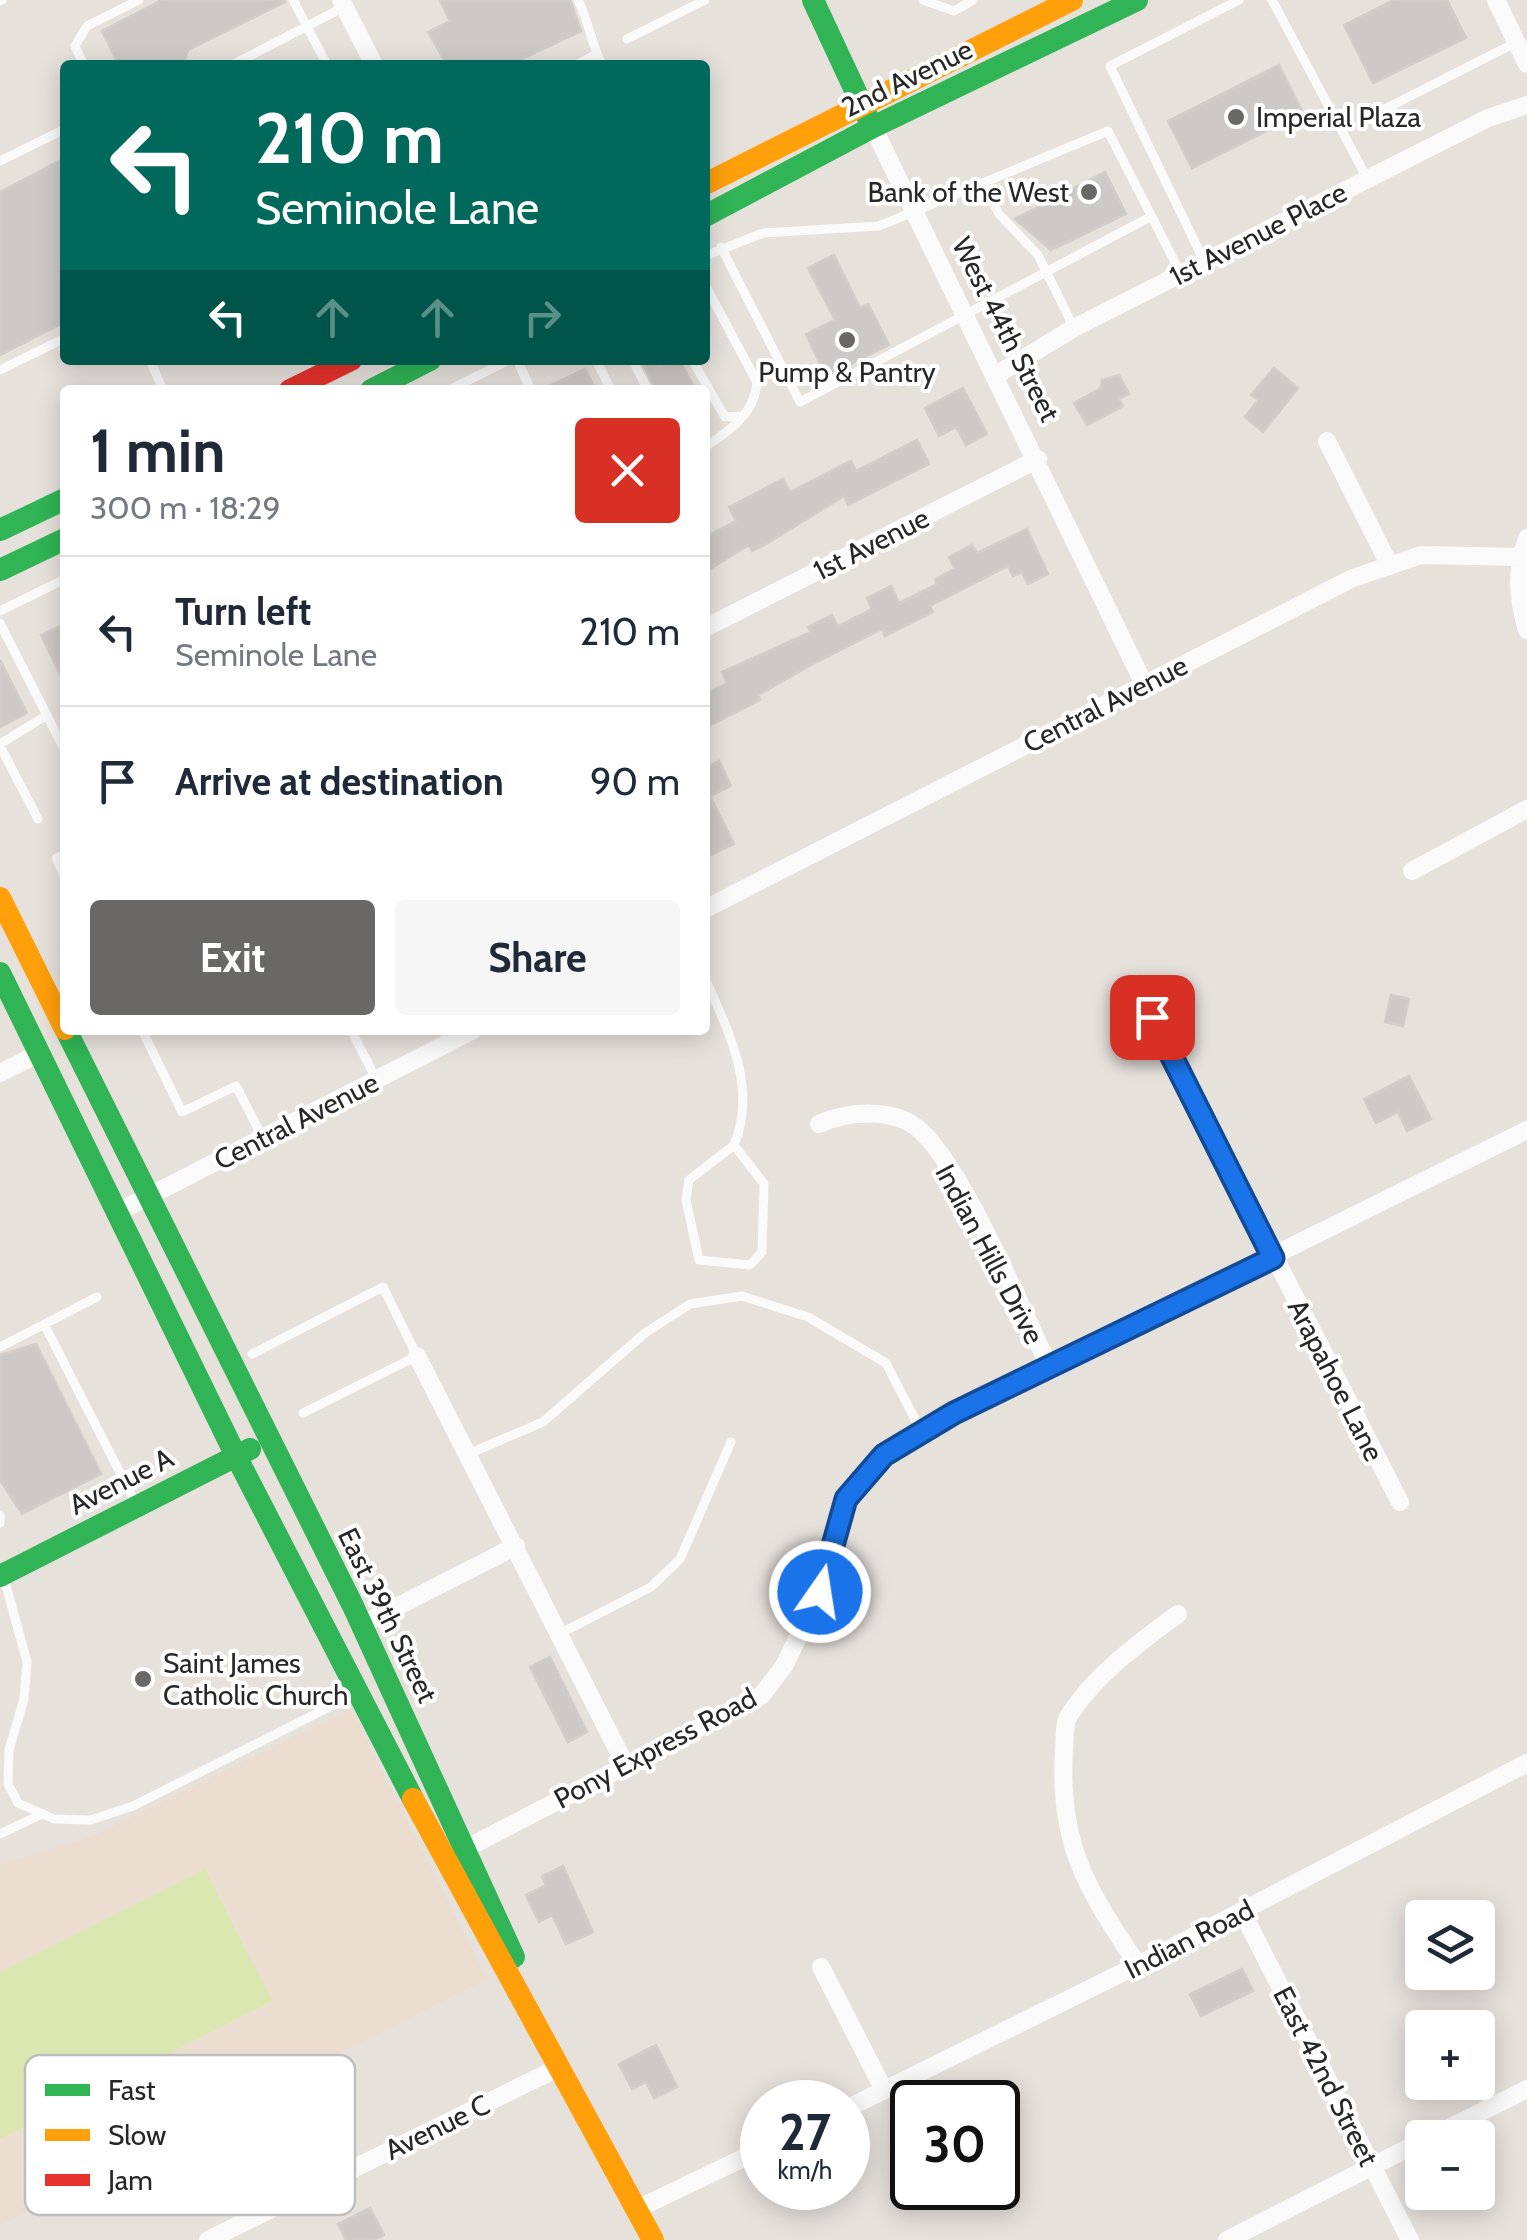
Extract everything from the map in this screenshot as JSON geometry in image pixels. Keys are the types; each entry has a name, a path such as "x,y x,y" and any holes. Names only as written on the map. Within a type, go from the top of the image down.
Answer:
{"main road":[{"name":"West 44th Street","path":"813,0 868,117"},
{"name":"2nd Avenue","path":"710,213 1072,0"},
{"name":"2nd Avenue","path":"710,182 1138,0"},
{"path":"300,385 341,365"},
{"path":"381,385 420,365"},
{"path":"0,530 60,501"},
{"path":"0,570 60,541"},
{"name":"East 39th Street","path":"0,898 60,1011"},
{"name":"East 39th Street","path":"0,973 236,1456 448,1868 653,2240"},
{"name":"East 39th Street","path":"72,1035 467,1848 560,2066"},
{"name":"Avenue A","path":"1,1575 269,1440"}],"street":[{"path":"1496,0 1527,64"},
{"path":"343,3 372,60"},
{"name":"1st Avenue Place","path":"996,376 1074,328 1366,178 1488,118 1527,105"},
{"name":"West 44th Street","path":"868,117 1144,684"},
{"path":"1326,441 1390,566"},
{"name":"1st Avenue","path":"710,625 1038,460"},
{"path":"1527,538 1521,557 1518,601 1527,630"},
{"name":"Central Avenue","path":"710,906 1353,578 1421,555 1521,557"},
{"path":"1412,871 1527,809"},
{"name":"Arapahoe Lane","path":"1134,983 1400,1502"},
{"name":"Central Avenue","path":"118,1212 464,1035"},
{"path":"0,1073 40,1053"},
{"name":"Indian Hills Drive","path":"819,1124 844,1113 883,1115 920,1129 958,1183 1050,1368"},
{"name":"Pony Express Road","path":"467,1848 762,1695 784,1666 820,1592 846,1499 884,1455 1527,1130"},
{"path":"417,1356 625,1764"},
{"path":"361,1625 516,1546"},
{"path":"1138,1965 1090,1894 1070,1843 1062,1780 1067,1717 1117,1660 1178,1614"},
{"name":"Indian Road","path":"870,2097 1138,1965 1527,1763"},
{"name":"East 42nd Street","path":"1242,1912 1410,2240"},
{"path":"822,1967 884,2090"},
{"name":"Avenue C","path":"355,2167 560,2066"},
{"path":"1464,2120 1527,2089"},
{"path":"1227,2240 1405,2150"},
{"path":"637,2209 740,2160"},
{"name":"Avenue C","path":"208,2240 259,2215"}],"lane":[{"path":"82,60 75,46 88,26 139,0"},
{"path":"293,0 324,60"},
{"path":"578,0 600,60"},
{"path":"627,39 705,0"},
{"path":"923,0 954,11 973,0"},
{"path":"1204,261 1110,66 1240,0"},
{"path":"1272,0 1366,178"},
{"path":"242,60 343,3"},
{"path":"1369,117 1517,42"},
{"path":"586,60 597,54"},
{"path":"0,161 60,131"},
{"path":"710,253 763,234 879,226 1108,132 1180,274"},
{"path":"982,184 999,214 1038,255 1074,328"},
{"path":"721,247 800,402 1150,217"},
{"path":"710,294 756,382 756,398 745,416 710,444"},
{"path":"0,370 60,340"},
{"path":"460,385 502,365"},
{"path":"710,390 726,417 745,416"},
{"path":"0,611 60,581"},
{"path":"0,623 60,741"},
{"path":"38,819 0,745 47,716"},
{"path":"710,990 741,1068 744,1121 734,1145 689,1180 686,1200 699,1260 750,1264 762,1252 764,1184 734,1145"},
{"path":"144,1035 182,1112 236,1086 263,1138"},
{"path":"354,1035 376,1079"},
{"path":"252,1354 382,1287 417,1356 303,1413"},
{"path":"468,1454 543,1422 644,1333 690,1304 742,1296 808,1317 886,1363 922,1433"},
{"path":"0,1347 97,1297"},
{"path":"44,1324 138,1506"},
{"path":"559,1634 652,1586 680,1559 731,1442"},
{"path":"1,1575 27,1662 24,1699 9,1750 8,1784 18,1802 54,1819 91,1820 133,1806 359,1692"},
{"path":"0,1834 42,1814"}],"shaded area":[{"path":"351,1709 487,1979 337,2055 25,2055 25,2212 0,2225 0,1865 98,1834"}],"green space":[{"path":"205,1869 272,2001 166,2055 25,2055 25,2126 0,2139 0,1972"}],"building":[{"path":"162,0 285,0 188,50 185,60 116,60 102,31"},
{"path":"440,0 570,0 581,31 520,60 444,60 428,32 450,21"},
{"path":"1394,0 1447,0 1466,38 1373,83 1344,25"},
{"name":"Imperial Plaza","path":"1279,65 1303,113 1192,168 1168,121"},
{"path":"60,161 60,325 0,355 0,192"},
{"name":"Bank of the West","path":"1105,172 1126,214 1051,250 1015,219"},
{"name":"Pump & Pantry","path":"834,255 860,308 868,304 889,345 826,376 806,334 835,320 808,268"},
{"path":"644,365 682,365 693,385 654,385"},
{"path":"1274,368 1298,388 1263,432 1245,417 1258,400 1251,395"},
{"path":"585,369 593,385 551,385"},
{"path":"1119,375 1129,394 1119,399 1123,406 1087,425 1074,403 1101,388 1102,380"},
{"path":"963,388 987,434 966,445 956,427 939,436 925,408"},
{"path":"917,440 929,464 848,505 844,496 768,543 752,551 749,545 710,569 710,534 736,521 729,507 783,479 790,492 851,461 856,471"},
{"path":"1027,529 1048,574 1028,584 1022,572 1013,576 1008,566 930,606 933,612 885,636 882,629 811,665 758,695 760,700 710,725 710,692 727,683 722,672 811,632 808,627 832,615 838,626 872,609 867,598 891,586 899,603 937,584 935,579 955,569 949,557 972,545 977,553"},
{"path":"60,626 60,674 41,635"},
{"path":"0,660 27,713 0,727"},
{"path":"719,761 731,786 710,796 710,766"},
{"path":"710,796 734,844 710,856"},
{"path":"1391,995 1409,999 1403,1026 1385,1022"},
{"path":"1409,1076 1431,1119 1407,1131 1398,1112 1376,1123 1364,1099"},
{"path":"36,1344 101,1474 22,1514 0,1480 0,1355"},
{"path":"550,1657 587,1732 568,1742 530,1667"},
{"path":"563,1866 593,1932 566,1944 552,1915 539,1922 526,1895 546,1885 542,1876"},
{"path":"1242,1969 1253,1991 1201,2016 1190,1994"},
{"path":"656,2045 677,2087 654,2098 646,2082 632,2089 619,2064"},
{"path":"370,2208 384,2235 373,2240 346,2240 338,2224"}],"traffic: fast":[{"path":"813,0 868,118"},
{"path":"710,213 873,127 1137,0"},
{"path":"381,385 420,365"},
{"path":"0,530 60,501"},
{"path":"0,570 60,541"},
{"path":"0,973 236,1456 413,1799"},
{"path":"68,1035 353,1606 514,1957"},
{"path":"0,1576 250,1449"}],"traffic: slow":[{"path":"710,181 1072,0"},
{"path":"0,898 60,1019"},
{"path":"413,1799 653,2240"}],"traffic: jam":[{"path":"300,385 341,365"}],"place":[{"name":"Imperial Plaza","path":"1236,117"},
{"name":"Bank of the West","path":"1089,192"},
{"name":"Pump & Pantry","path":"847,340"},
{"name":"Saint James Catholic Church","path":"143,1679"}],"route":[{"path":"820,1592 846,1499 884,1455 954,1413 1273,1258 1152,1017"}]}
